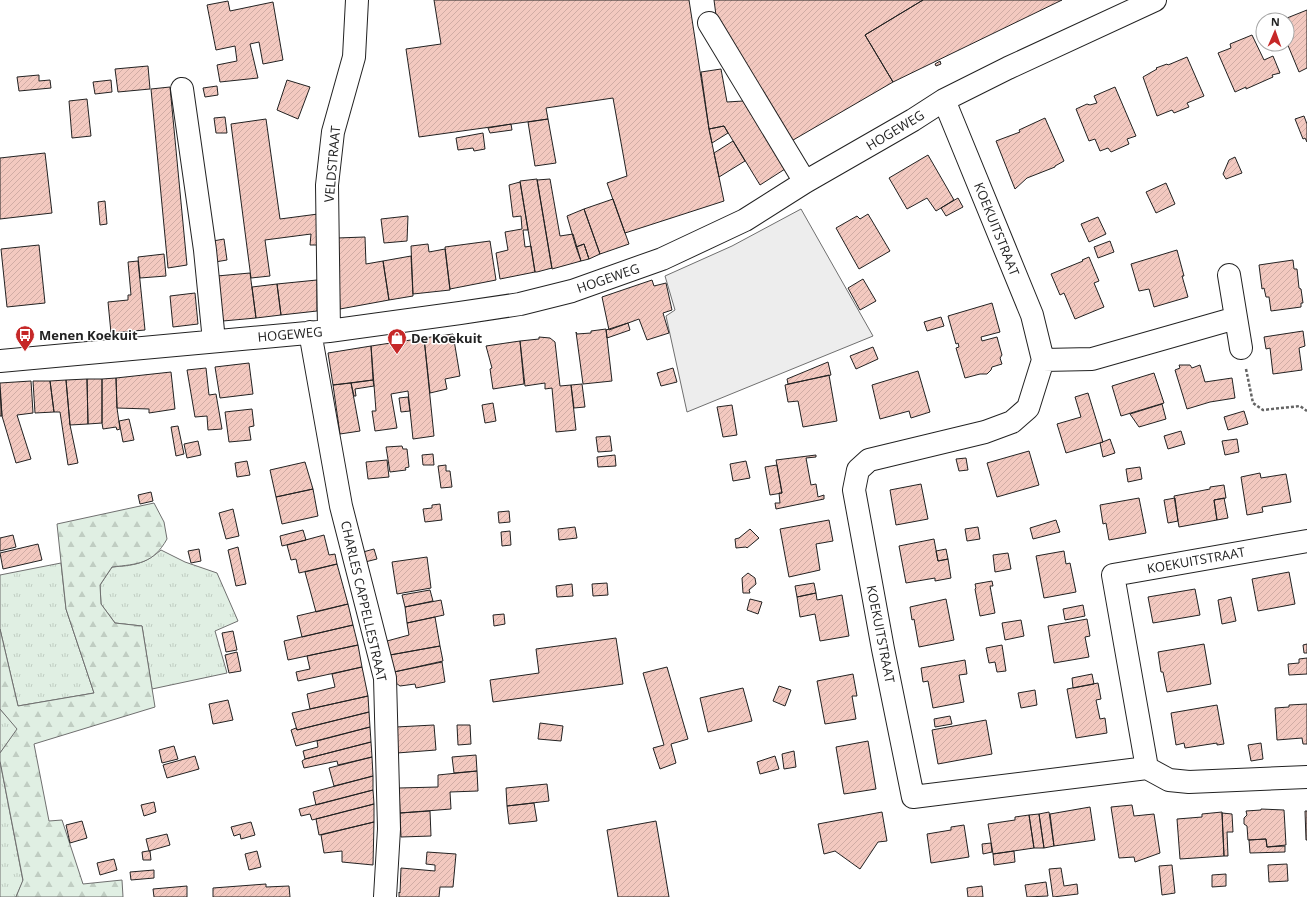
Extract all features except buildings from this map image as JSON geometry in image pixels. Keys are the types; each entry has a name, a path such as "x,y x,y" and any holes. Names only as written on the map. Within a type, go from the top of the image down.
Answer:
{"street":[{"name":"VELDSTRAAT","path":"320,332 327,185 333,132 354,57 356,0"},
{"name":"HOGEWEG","path":"0,361 320,332 520,304 572,291 662,259 745,220 805,182 913,120 944,100 1008,68 1155,0"},
{"path":"709,23 805,182"},
{"path":"182,89 205,250 214,341"},
{"name":"KOEKUITSTRAAT","path":"944,100 1032,315 1044,360 1028,408 1012,422 985,432 869,460 858,470 854,490 883,649 914,797 1147,768 1114,574 1307,541"},
{"path":"1229,275 1241,348"},
{"path":"1044,360 1092,359 1236,318"},
{"name":"CHARLES CAPPELLESTRAAT","path":"320,332 341,506 384,678 389,830 385,897"},
{"path":"1147,768 1169,780 1189,782 1307,777"}],"path":[{"path":"1241,348 1253,403 1263,410 1300,406 1307,411"}],"green space":[{"path":"154,503 164,522 167,539 162,547 156,554 144,561 130,565 112,567 100,585 101,604 115,623 142,626 155,707 34,744 49,821 62,820 83,884 122,880 123,897 16,897 23,880 0,761 0,753 17,729 0,709 0,629 18,706 94,693 66,609 57,524"},
{"path":"161,550 185,562 217,573 238,621 215,631 227,673 152,689 142,626 115,623 101,604 100,585 112,567 138,563 149,559"},
{"path":"61,563 66,609 94,693 18,706 0,629 0,575"},
{"path":"0,709 18,729 0,753"},
{"path":"0,761 23,881 16,897 0,897"}],"shaded area":[{"path":"801,209 873,336 687,412 666,316 675,310 665,276 732,246"}],"place":[{"name":"Menen Koekuit","path":"25,352"},
{"name":"De Koekuit","path":"397,355"}]}
